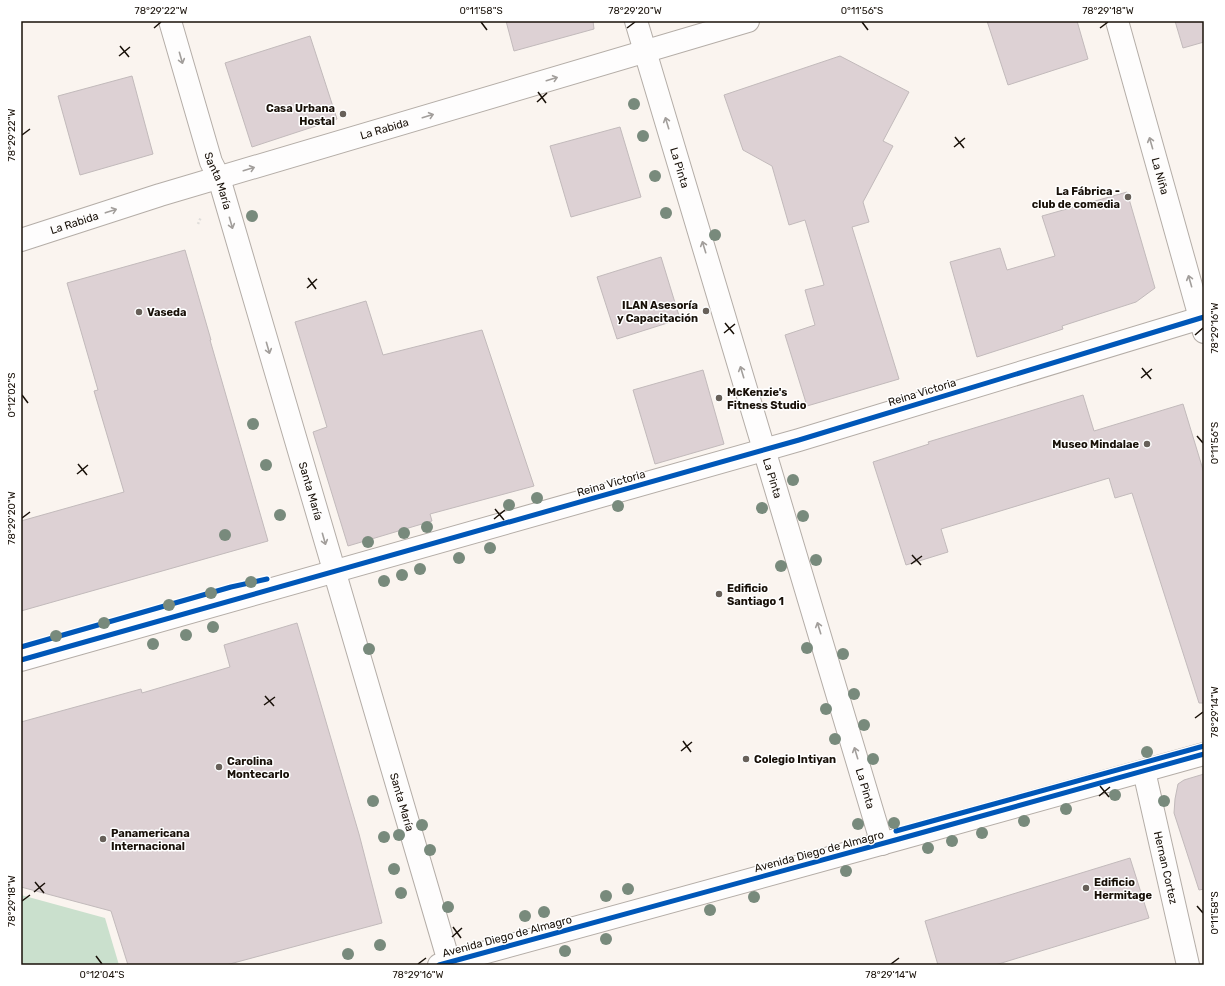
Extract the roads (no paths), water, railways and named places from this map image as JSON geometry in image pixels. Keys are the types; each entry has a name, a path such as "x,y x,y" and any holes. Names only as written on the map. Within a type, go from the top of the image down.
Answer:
{"street":[{"name":"Santa María","path":"170,21 211,162 219,178 334,571 444,964"},
{"name":"La Pinta","path":"636,21 882,844"},
{"name":"La Rabida","path":"21,240 160,195 748,21"},
{"name":"La Niña","path":"1117,21 1203,323"},
{"name":"Reina Victoria","path":"21,660 765,450 1203,323"},
{"name":"Avenida Diego de Almagro","path":"444,964 1204,754"},
{"name":"Hernan Cortez","path":"1144,771 1188,965"}],"place":[{"name":"Casa Urbana Hostal","path":"343,114"},
{"name":"La Fábrica - club de comedia","path":"1128,197"},
{"name":"ILAN Asesoría y Capacitación","path":"706,311"},
{"name":"Vaseda","path":"139,312"},
{"name":"McKenzie's Fitness Studio","path":"719,398"},
{"name":"Museo Mindalae","path":"1147,444"},
{"name":"Edificio Santiago 1","path":"719,594"},
{"name":"Colegio Intiyan","path":"746,759"},
{"name":"Carolina Montecarlo","path":"219,767"},
{"name":"Panamericana Internacional","path":"103,839"},
{"name":"Edificio Hermitage","path":"1086,888"}]}
